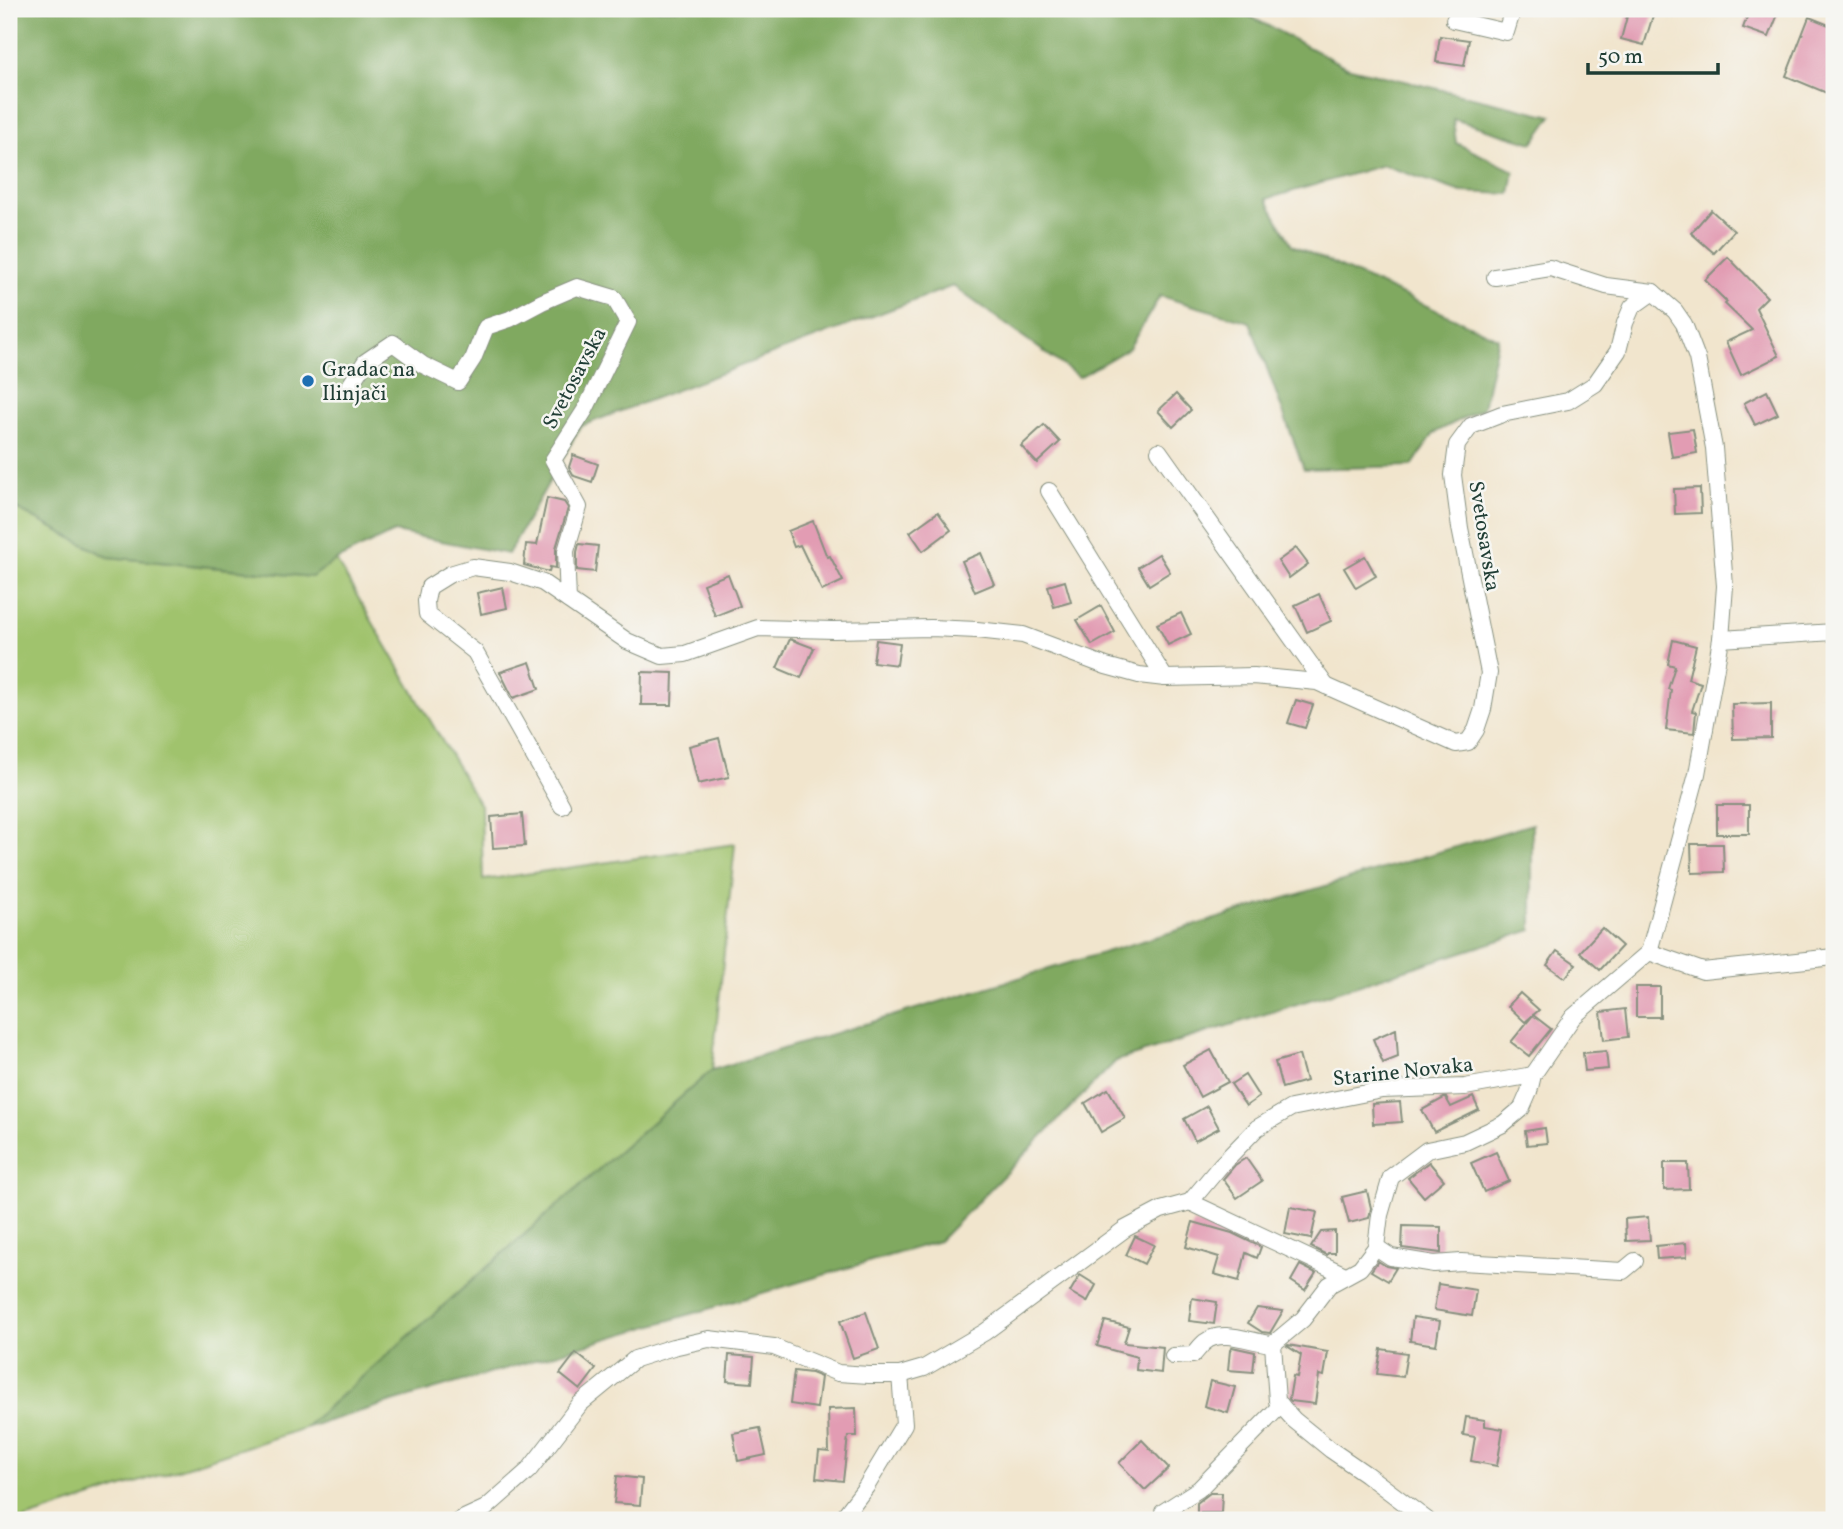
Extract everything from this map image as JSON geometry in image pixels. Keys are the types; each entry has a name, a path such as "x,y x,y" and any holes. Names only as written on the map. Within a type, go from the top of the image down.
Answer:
{"street":[{"path":"1454,20 1506,32 1513,9"},
{"path":"1173,1356 1193,1355 1207,1339 1221,1337 1236,1336 1260,1344 1273,1344 1303,1319 1329,1284 1360,1268 1376,1247 1380,1215 1391,1177 1427,1150 1465,1142 1503,1124 1522,1108 1530,1092 1533,1075 1573,1017 1649,952 1697,774 1721,639 1725,586 1714,448 1697,358 1684,324 1653,292 1606,286 1550,268 1495,277"},
{"name":"Svetosavska","path":"349,387 365,362 393,343 423,365 458,382 473,359 486,327 510,319 577,287 614,298 628,321 585,410 553,460 579,507 566,551 568,600"},
{"name":"Svetosavska","path":"562,806 475,652 427,614 429,587 450,574 473,567 510,572 543,583 627,641 662,656 685,654 758,628 977,630 1023,635 1106,666 1164,678 1254,676 1317,682 1456,744 1468,743 1483,709 1489,673 1460,528 1453,475 1457,445 1471,426 1502,414 1569,401 1595,384 1618,351 1632,307 1653,292"},
{"path":"1159,451 1326,686"},
{"path":"1049,491 1164,678"},
{"path":"1721,639 1834,632"},
{"path":"1649,952 1703,971 1834,957"},
{"name":"Starine Novaka","path":"1190,1202 1257,1128 1291,1108 1382,1090 1465,1087 1533,1075"},
{"path":"460,1520 486,1508 529,1470 580,1405 635,1359 709,1339 774,1347 838,1373 900,1375 924,1368 985,1332 1125,1229 1161,1210 1190,1202 1345,1275"},
{"path":"1376,1247 1391,1257 1434,1264 1461,1262 1623,1271 1635,1262"},
{"path":"1273,1344 1277,1401 1294,1420 1331,1450 1427,1520"},
{"path":"841,1520 866,1487 904,1424 900,1375"},
{"path":"1163,1512 1199,1489 1281,1405"}],"green space":[{"path":"9,9 1236,9 1346,67 1552,116 1533,143 1453,119 1456,143 1514,171 1510,194 1461,192 1383,165 1266,199 1292,245 1498,338 1483,408 1434,433 1412,466 1304,469 1250,322 1160,296 1129,348 1079,377 953,286 581,426 508,554 394,532 336,560 312,577 108,557 9,505"},
{"path":"9,505 108,557 312,577 336,560 481,807 483,880 735,844 712,1070 304,1428 22,1520 9,1520"},
{"path":"1532,824 1532,930 1116,1061 939,1241 304,1428 712,1070"}],"building":[{"path":"1629,9 1654,12 1644,45 1621,39"},
{"path":"1750,9 1780,9 1769,37 1743,28"},
{"path":"1809,17 1834,27 1834,96 1786,76"},
{"path":"1440,36 1469,40 1464,66 1436,62"},
{"path":"1711,210 1734,231 1714,253 1691,233"},
{"path":"1728,257 1767,297 1756,308 1779,356 1741,375 1726,342 1752,330 1705,280"},
{"path":"1767,391 1778,414 1755,425 1744,403"},
{"path":"1176,394 1191,410 1173,427 1158,411"},
{"path":"1044,425 1060,442 1037,463 1021,446"},
{"path":"1693,429 1697,453 1672,457 1668,432"},
{"path":"573,455 598,464 592,482 574,476 569,467"},
{"path":"1700,488 1701,513 1675,514 1674,489"},
{"path":"547,498 564,502 568,508 556,548 556,568 550,567 549,572 524,565 526,544 537,545"},
{"path":"938,512 951,530 923,551 910,532"},
{"path":"813,521 827,557 830,556 843,581 822,591 800,545 794,547 788,531"},
{"path":"579,544 598,546 595,572 577,570"},
{"path":"1296,548 1308,564 1289,578 1278,561"},
{"path":"981,553 994,584 975,592 962,561"},
{"path":"1159,554 1170,572 1149,585 1138,567"},
{"path":"1365,556 1376,576 1356,588 1344,568"},
{"path":"728,574 740,606 715,616 703,584"},
{"path":"1065,581 1071,602 1054,607 1048,586"},
{"path":"503,587 507,608 481,614 477,593"},
{"path":"1319,594 1331,621 1307,632 1295,605"},
{"path":"1101,606 1115,632 1092,645 1077,620"},
{"path":"1181,613 1191,634 1168,645 1157,624"},
{"path":"790,639 814,648 801,678 777,668"},
{"path":"876,640 900,643 897,665 873,662"},
{"path":"1673,640 1696,646 1688,679 1701,683 1692,711 1696,712 1694,733 1666,730 1671,690 1668,689 1675,666 1668,664"},
{"path":"530,662 539,689 513,698 500,672"},
{"path":"642,672 673,673 672,705 641,705"},
{"path":"1296,700 1313,705 1305,728 1288,723"},
{"path":"1771,703 1771,738 1733,739 1732,704"},
{"path":"719,738 729,777 698,784 689,746"},
{"path":"1717,805 1749,805 1749,834 1717,834"},
{"path":"522,814 525,846 493,848 491,817"},
{"path":"1691,844 1723,844 1724,872 1692,873"},
{"path":"1602,928 1622,946 1600,970 1580,952"},
{"path":"1557,951 1576,964 1565,978 1547,965"},
{"path":"1636,987 1660,987 1660,1017 1636,1017"},
{"path":"1520,993 1539,1010 1525,1022 1508,1006"},
{"path":"1625,1009 1628,1037 1604,1040 1601,1012"},
{"path":"1533,1015 1551,1029 1529,1056 1511,1042"},
{"path":"1396,1029 1398,1057 1383,1063 1373,1039"},
{"path":"1211,1050 1228,1082 1200,1097 1183,1065"},
{"path":"1606,1051 1608,1069 1585,1071 1583,1053"},
{"path":"1299,1055 1306,1081 1282,1088 1275,1062"},
{"path":"1245,1075 1259,1097 1246,1106 1231,1084"},
{"path":"1108,1089 1125,1118 1101,1132 1085,1103"},
{"path":"1473,1097 1479,1110 1434,1132 1422,1110 1444,1098 1451,1107"},
{"path":"1400,1102 1402,1122 1373,1124 1372,1104"},
{"path":"1207,1106 1219,1128 1195,1141 1184,1119"},
{"path":"1545,1128 1547,1143 1527,1145 1525,1131"},
{"path":"1496,1152 1509,1181 1484,1192 1471,1163"},
{"path":"1246,1158 1262,1181 1237,1198 1223,1179 1235,1165"},
{"path":"1429,1162 1444,1180 1424,1197 1408,1178"},
{"path":"1664,1163 1688,1163 1689,1189 1664,1190"},
{"path":"1367,1191 1371,1208 1369,1218 1349,1223 1342,1197"},
{"path":"1290,1207 1317,1212 1311,1239 1285,1234"},
{"path":"1648,1217 1650,1240 1626,1241 1625,1219"},
{"path":"1193,1222 1232,1233 1261,1247 1257,1258 1246,1253 1239,1281 1214,1274 1219,1257 1186,1247"},
{"path":"1403,1226 1441,1227 1441,1253 1402,1248"},
{"path":"1335,1231 1335,1253 1327,1255 1311,1247 1321,1232"},
{"path":"1135,1236 1154,1245 1144,1264 1126,1255"},
{"path":"1686,1243 1687,1257 1657,1259 1656,1246"},
{"path":"1378,1261 1396,1268 1388,1281 1371,1271"},
{"path":"1300,1265 1316,1273 1305,1290 1291,1281"},
{"path":"1080,1275 1096,1285 1087,1302 1070,1292"},
{"path":"1438,1284 1476,1290 1472,1316 1434,1310"},
{"path":"1192,1298 1217,1302 1214,1324 1189,1321"},
{"path":"1257,1308 1283,1311 1270,1333 1262,1332 1248,1323"},
{"path":"866,1312 879,1349 853,1358 840,1321"},
{"path":"1413,1317 1440,1321 1436,1345 1410,1341"},
{"path":"1105,1321 1129,1327 1124,1343 1163,1347 1161,1373 1136,1370 1137,1357 1097,1346"},
{"path":"1288,1345 1328,1352 1324,1376 1319,1375 1315,1404 1289,1399 1293,1376 1297,1377 1301,1355"},
{"path":"1232,1347 1255,1352 1253,1372 1228,1370"},
{"path":"1381,1349 1407,1353 1403,1377 1377,1374"},
{"path":"576,1353 596,1369 580,1390 560,1374"},
{"path":"729,1355 754,1357 752,1383 727,1381"},
{"path":"794,1371 821,1377 817,1408 790,1404"},
{"path":"1210,1381 1235,1387 1228,1413 1204,1406"},
{"path":"856,1408 857,1436 848,1436 843,1481 816,1478 819,1451 829,1452 828,1409"},
{"path":"1466,1417 1485,1420 1485,1426 1503,1429 1497,1466 1471,1461 1475,1437 1463,1435"},
{"path":"760,1428 766,1455 738,1461 733,1433"},
{"path":"1142,1440 1169,1468 1145,1490 1119,1463"},
{"path":"617,1476 642,1479 640,1505 614,1503"},
{"path":"1210,1493 1222,1493 1221,1513 1197,1513 1197,1503"}],"place":[{"name":"Gradac na Ilinjači","path":"308,381"}]}
